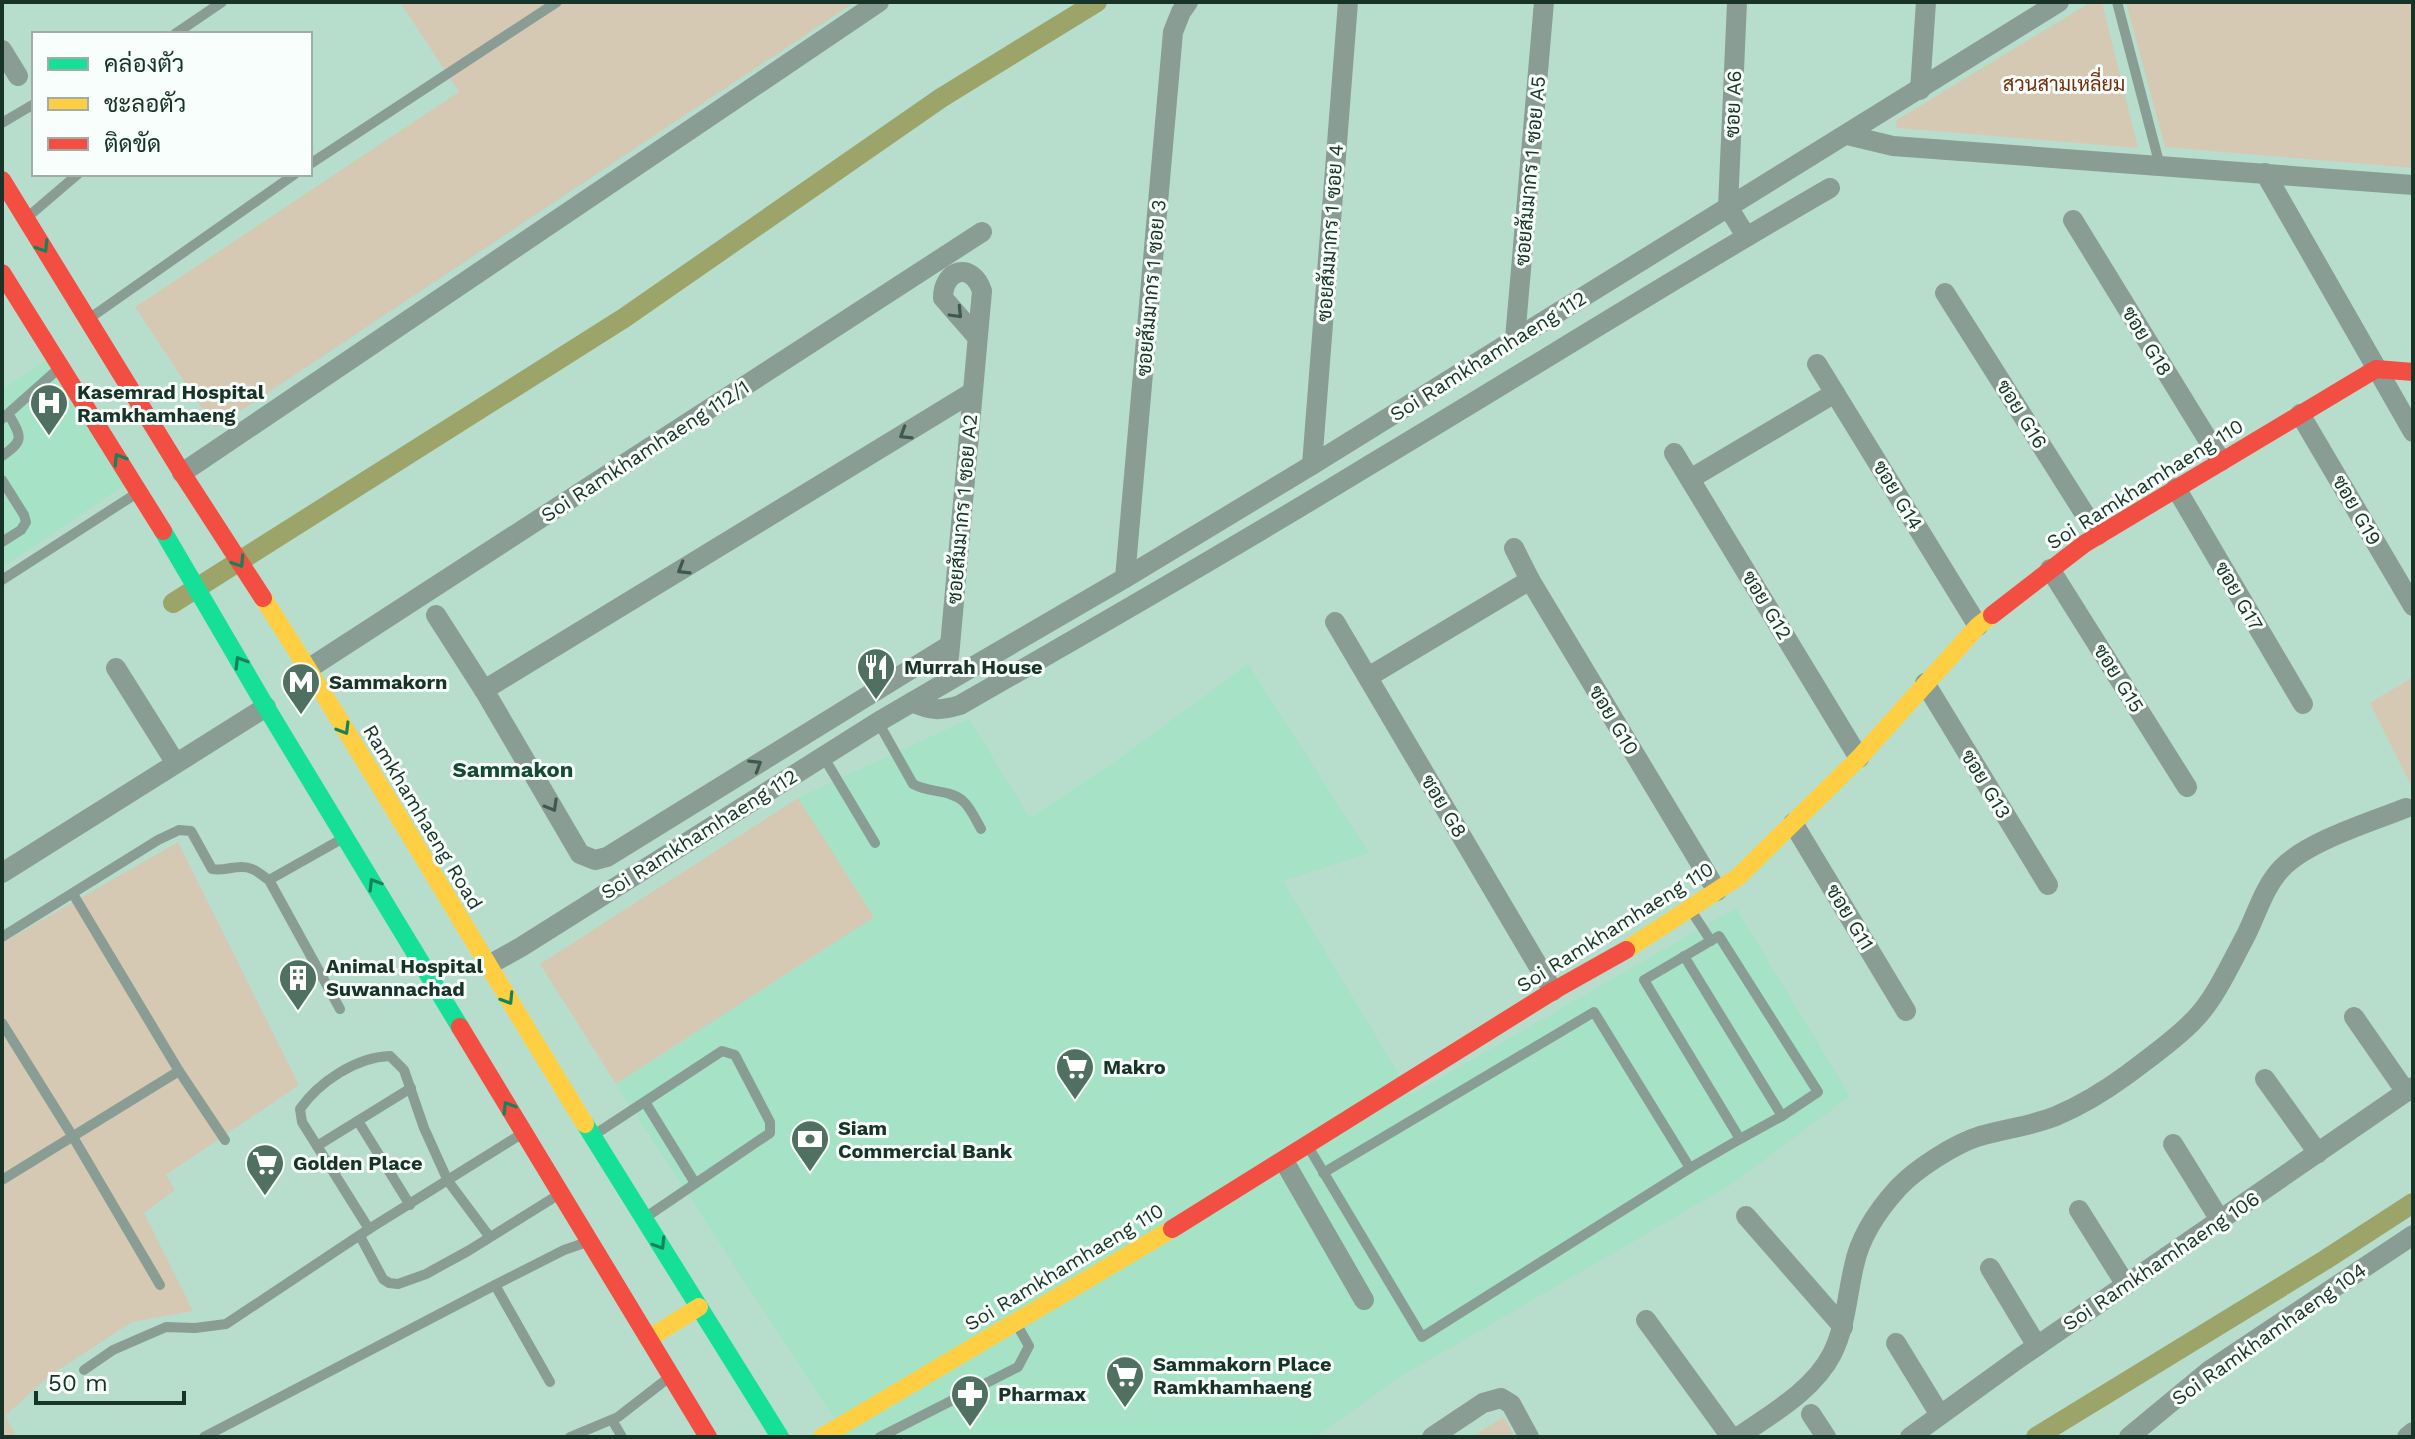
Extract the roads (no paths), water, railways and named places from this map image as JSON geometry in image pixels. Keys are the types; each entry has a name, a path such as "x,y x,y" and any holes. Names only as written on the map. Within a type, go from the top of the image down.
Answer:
{"main road":[{"name":"Ramkhamhaeng Road","path":"2,180 182,473 308,669 487,966 780,1437"},
{"path":"2,273 139,491 266,707 708,1437"},
{"path":"2376,369 2413,372"},
{"name":"Soi Ramkhamhaeng 110","path":"822,1437 1284,1161 1553,991 1625,951 1738,877 1859,758 1978,626 2098,535 2376,369"},
{"path":"648,1339 699,1307"}],"street":[{"path":"182,473 879,2"},
{"name":"ซอยสัมมากร 1 ซอย 3","path":"1125,578 1173,32 1188,2"},
{"name":"ซอยสัมมากร 1 ซอย 4","path":"1312,465 1348,2"},
{"name":"ซอยสัมมากร 1 ซอย A5","path":"1515,339 1544,2"},
{"name":"ซอย A6","path":"1728,207 1737,2"},
{"path":"1920,90 1926,2"},
{"name":"Soi Ramkhamhaeng 112","path":"487,966 878,722 1312,465 2059,2"},
{"path":"2,50 18,76"},
{"path":"1847,135 1893,146 2413,185"},
{"path":"2265,173 2413,432"},
{"name":"Soi Ramkhamhaeng 112","path":"912,702 929,710 942,711 960,705 1361,471 1830,188"},
{"path":"1728,207 1746,236"},
{"name":"ซอย G18","path":"2073,220 2221,461"},
{"name":"Soi Ramkhamhaeng 112/1","path":"308,669 982,232"},
{"name":"ซอย G16","path":"1945,293 2098,535"},
{"name":"ซอยสัมมากร 1 ซอย A2","path":"947,681 977,337"},
{"name":"ซอย G14","path":"1817,364 1978,626"},
{"path":"484,690 971,393"},
{"path":"1690,479 1835,393"},
{"name":"ซอย G19","path":"2300,414 2413,606"},
{"path":"1344,445 1361,471"},
{"name":"ซอย G12","path":"1674,453 1859,758"},
{"name":"ซอย G17","path":"2176,488 2303,704"},
{"name":"ซอย G10","path":"1514,548 1530,580 1717,891"},
{"name":"ซอย G15","path":"2050,569 2187,787"},
{"path":"1368,677 1530,580"},
{"path":"1089,599 1106,622"},
{"path":"436,615 484,690 580,854 595,860 607,857 950,645"},
{"name":"ซอย G8","path":"1335,622 1553,991"},
{"path":"116,668 175,762"},
{"name":"ซอย G13","path":"1925,683 2048,885"},
{"path":"2,873 266,707"},
{"path":"1738,1437 1795,1397 1816,1377 1832,1355 1843,1327 1854,1262 1873,1216 1901,1185 1944,1153 1978,1137 2018,1129 2054,1117 2093,1099 2128,1074 2196,1019 2222,980 2263,895 2282,868 2308,848 2406,808"},
{"name":"ซอย G11","path":"1793,823 1906,1011"},
{"path":"2354,1017 2410,1090"},
{"path":"2265,1079 2318,1153"},
{"name":"Soi Ramkhamhaeng 106","path":"1910,1437 2410,1090"},
{"path":"2173,1144 2220,1220"},
{"path":"1284,1161 1364,1300"},
{"path":"2079,1210 2126,1285"},
{"path":"1746,1216 1843,1327"},
{"name":"Soi Ramkhamhaeng 104","path":"2129,1437 2210,1370 2413,1235"},
{"path":"1990,1268 2037,1346"},
{"path":"1646,1320 1731,1437"},
{"path":"1896,1343 1940,1415"},
{"path":"1432,1437 1483,1403 1501,1398 1511,1404 1529,1437"},
{"path":"1811,1414 1826,1437"},
{"path":"2407,1437 2413,1432"}],"lane":[{"path":"178,32 222,2"},
{"path":"312,163 557,2"},
{"path":"2117,2 2160,166"},
{"path":"2,123 32,105"},
{"path":"25,219 76,176"},
{"path":"88,319 292,176"},
{"path":"2,456 19,441 18,430 6,417 61,366"},
{"path":"2,480 26,522 21,530 2,542"},
{"path":"2,580 139,491"},
{"path":"878,722 913,784 923,790 950,794 963,801 981,829"},
{"path":"823,756 875,843"},
{"path":"2,937 179,830 191,831 212,869 221,871 241,866 251,868 269,880 340,1009"},
{"path":"269,880 345,837"},
{"path":"73,894 179,1071 225,1140"},
{"path":"1690,909 1711,941"},
{"path":"1308,1145 1422,1337 1690,1168 1782,1116 1818,1092 1719,936 1644,980 1740,1139"},
{"path":"1684,956 1782,1116"},
{"path":"1323,1173 1594,1012 1690,1168"},
{"path":"2,1023 160,1285"},
{"path":"592,1136 722,1051 735,1055 770,1122 770,1133 644,1219"},
{"path":"489,1236 448,1181 424,1128 404,1070 390,1056 376,1057 333,1078 310,1095 300,1109 302,1122 364,1232 383,1279 389,1283 398,1284 426,1274 560,1194"},
{"path":"2,1180 179,1071"},
{"path":"317,1146 411,1088"},
{"path":"645,1102 695,1183"},
{"path":"358,1121 410,1205"},
{"path":"84,1370 113,1350 166,1327 195,1328 226,1324 364,1232 523,1133"},
{"path":"204,1437 495,1285 564,1250 589,1241"},
{"path":"495,1285 550,1382"},
{"path":"880,1437 1018,1367 1029,1346 1015,1321"},
{"path":"570,1437 618,1417 671,1376"},
{"path":"612,1420 622,1437"}],"waterway":[{"path":"173,603 624,318 941,98 1097,2"},
{"path":"2036,1437 2413,1203"}],"place":[{"name":"Kasemrad Hospital Ramkhamhaeng","path":"49,437"},
{"name":"Murrah House","path":"876,701"},
{"name":"Sammakorn","path":"301,716"},
{"name":"Animal Hospital Suwannachad","path":"298,1012"},
{"name":"Makro","path":"1075,1101"},
{"name":"Siam Commercial Bank","path":"810,1173"},
{"name":"Golden Place","path":"265,1197"},
{"name":"Sammakorn Place Ramkhamhaeng","path":"1125,1409"},
{"name":"Pharmax","path":"970,1428"}],"district":[{"name":"Sammakon","path":"513,769"}],"park label":[{"name":"สวนสามเหลี่ยม","path":"2064,84"}]}
